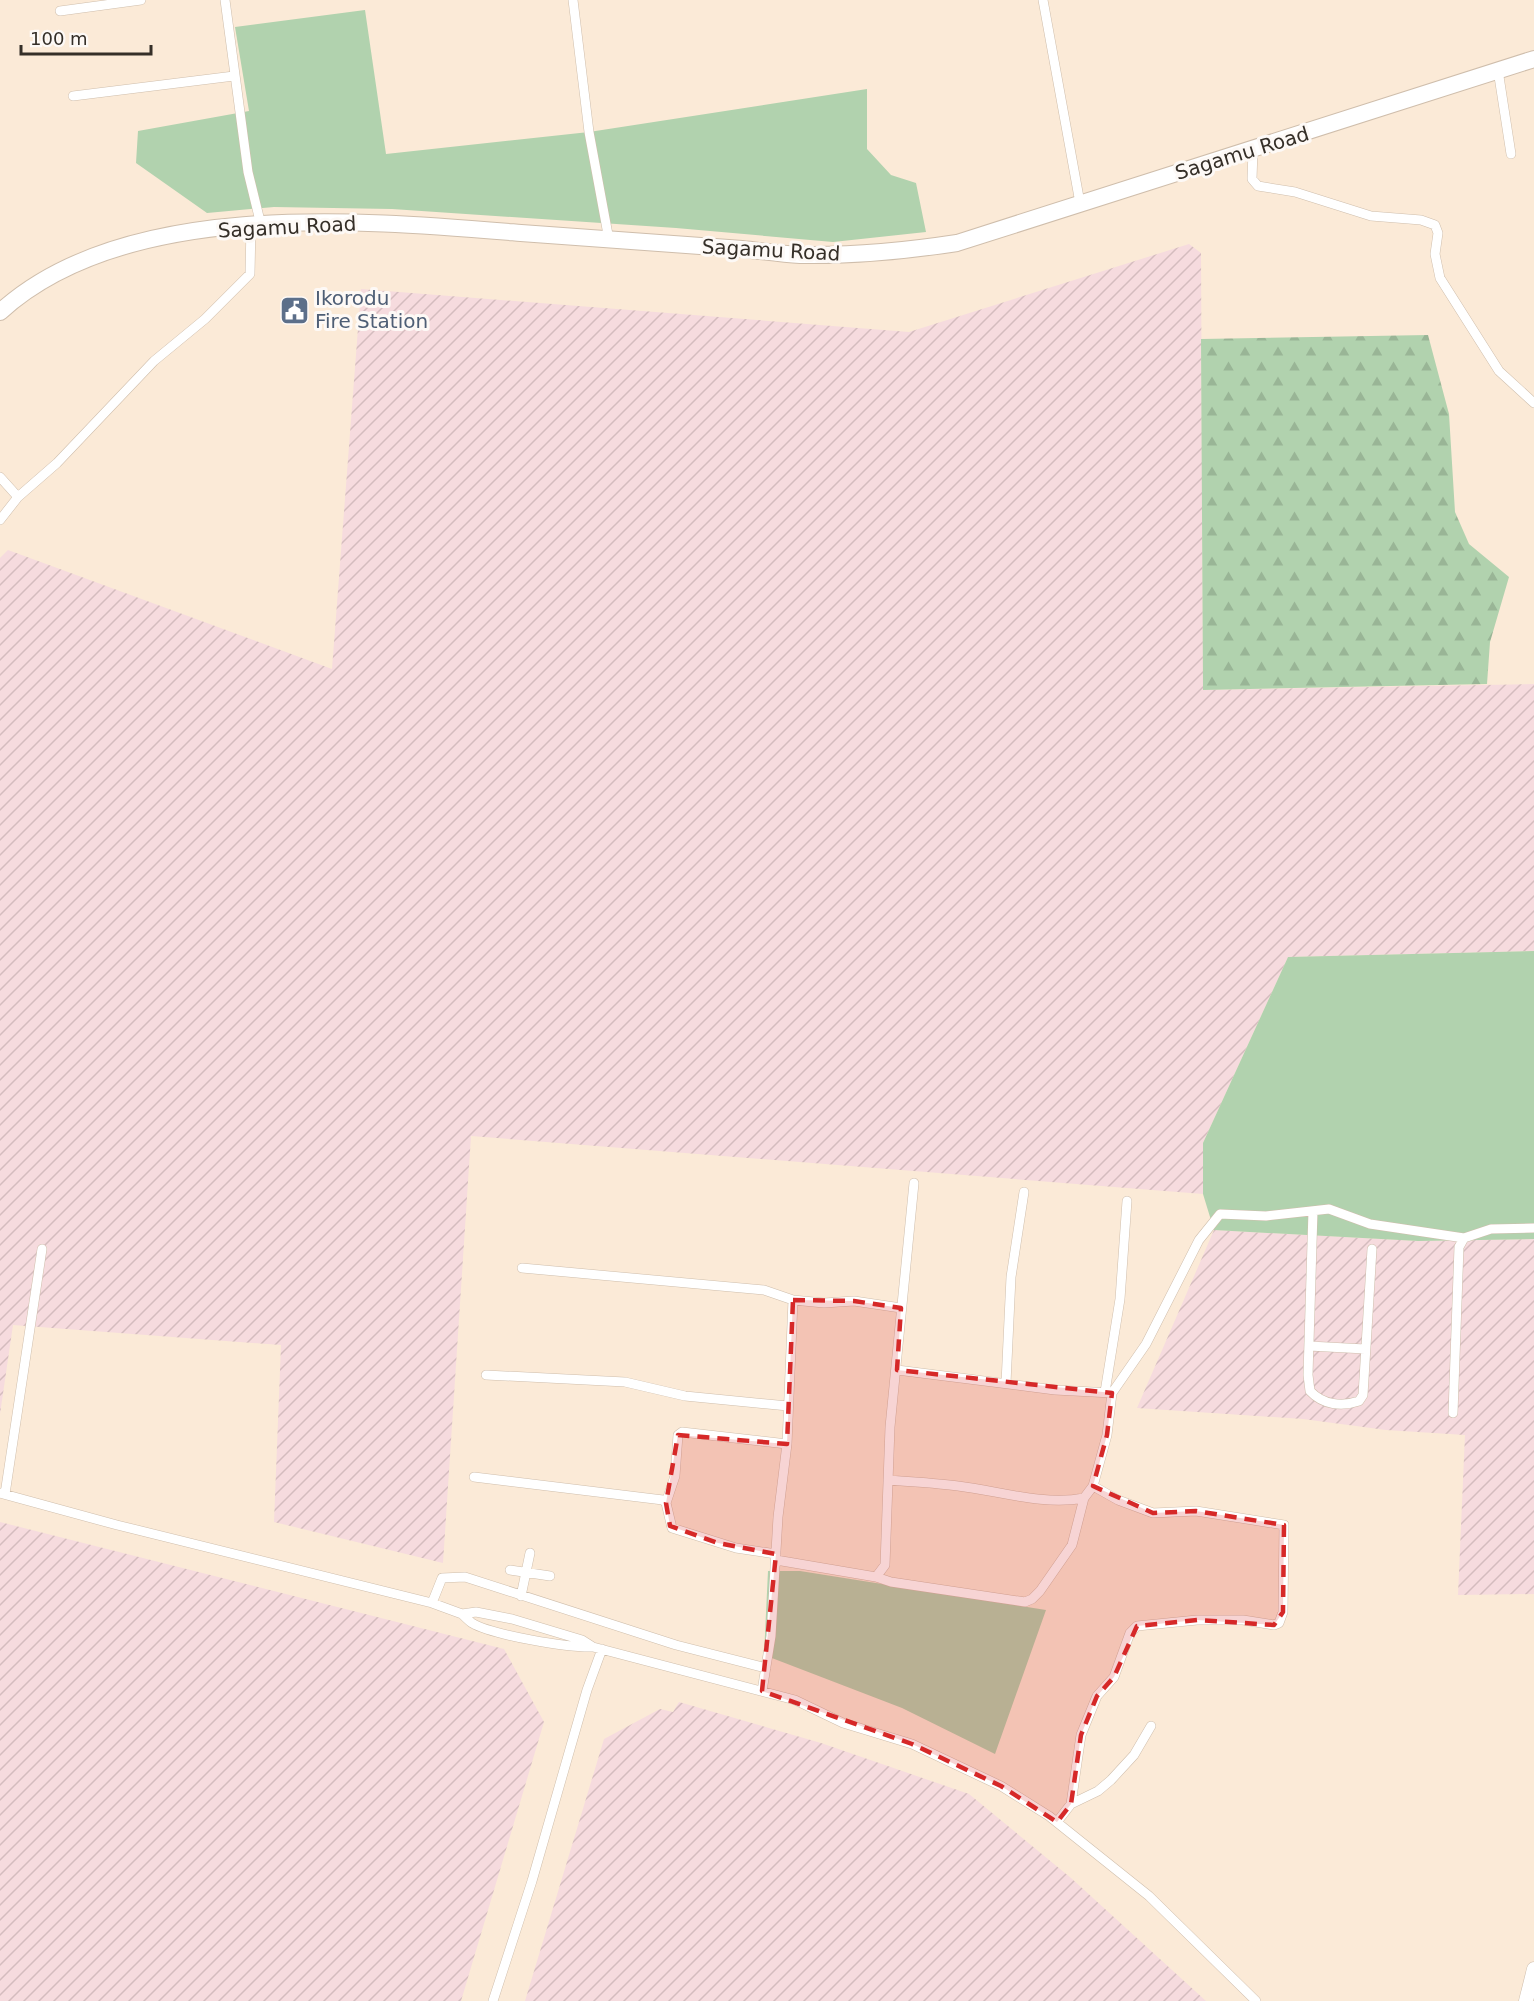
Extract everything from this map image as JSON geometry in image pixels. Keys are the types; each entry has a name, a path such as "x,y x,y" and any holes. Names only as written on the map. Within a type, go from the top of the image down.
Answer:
{"highway":[{"name":"Sagamu Road","path":"0,312 21,293 72,263 121,245 256,225 333,221 417,224 800,255 899,252 957,243 1534,59"}],"street":[{"path":"60,11 141,0"},
{"path":"0,520 18,498 57,463 154,361 205,319 250,274 256,225 225,0"},
{"path":"573,0 589,132 609,240"},
{"path":"1043,0 1080,203"},
{"path":"1498,70 1511,154"},
{"path":"73,96 234,76"},
{"path":"1253,150 1252,179 1258,186 1296,192 1371,216 1421,220 1435,225 1438,233 1435,255 1440,278 1499,371 1534,403"},
{"path":"0,477 18,498"},
{"path":"876,1577 881,1573 886,1557 888,1480 901,1308 914,1183"},
{"path":"1006,1383 1011,1277 1024,1192"},
{"path":"788,1444 682,1432 678,1435 675,1476 666,1503 672,1528 742,1550 891,1582 1024,1602 1032,1599 1072,1545 1084,1498 1093,1486 1107,1435 1108,1392 1120,1299 1127,1201"},
{"path":"1108,1392 1146,1344 1198,1240 1220,1214 1266,1216 1329,1209 1371,1224 1464,1238 1491,1230 1534,1228"},
{"path":"1313,1211 1310,1391 1323,1401 1340,1405 1359,1401 1363,1395 1372,1250"},
{"path":"1453,1413 1454,1333 1458,1308 1457,1266 1464,1238"},
{"path":"42,1249 2,1493 117,1525 432,1603 462,1614 472,1624 576,1648 598,1648"},
{"path":"522,1268 764,1290 793,1300 824,1303 854,1301 901,1308"},
{"path":"762,1691 771,1636 776,1557 788,1444 793,1300"},
{"path":"1309,1346 1365,1349"},
{"path":"897,1370 1055,1390 1108,1392"},
{"path":"486,1375 616,1381 685,1396 788,1406"},
{"path":"474,1477 663,1500 666,1503"},
{"path":"888,1480 958,1486 1029,1497 1074,1500 1084,1498"},
{"path":"1071,1804 1081,1735 1097,1695 1114,1677 1130,1633 1137,1626 1197,1620 1243,1620 1274,1625 1279,1623 1283,1612 1284,1525 1196,1511 1153,1513 1118,1500 1093,1486"},
{"path":"521,1596 530,1553"},
{"path":"510,1570 550,1576"},
{"path":"432,1603 442,1578 465,1577 510,1589 521,1596 676,1646 766,1668"},
{"path":"462,1614 476,1612 512,1619 582,1640 598,1648 795,1700 843,1723 912,1744 1001,1786 1057,1822 1149,1896 1256,2001"},
{"path":"493,2001 531,1881 598,1648"},
{"path":"1057,1822 1071,1804 1098,1791 1111,1780 1134,1755 1151,1726"},
{"path":"1526,2001 1534,1969"}],"highlighted area":[{"path":"793,1300 854,1301 901,1308 897,1370 1112,1393 1107,1435 1093,1486 1153,1513 1196,1511 1284,1525 1283,1612 1274,1625 1197,1620 1137,1626 1114,1677 1097,1696 1081,1735 1071,1804 1057,1822 1001,1786 912,1744 762,1691 776,1554 718,1543 670,1526 666,1503 678,1435 787,1444"}],"shaded area":[{"path":"1189,244 1201,253 1203,690 1534,684 1534,951 1288,957 1203,1143 1203,1194 471,1136 443,1563 274,1522 281,1345 13,1325 0,1414 0,558 8,550 332,669 361,289 909,332"},
{"path":"1214,1230 1418,1241 1534,1239 1534,1594 1458,1595 1465,1435 1386,1430 1303,1419 1137,1408"},
{"path":"0,1522 504,1649 544,1722 461,2001 0,2001"},
{"path":"679,1702 821,1743 969,1794 1071,1878 1206,2001 525,2001 604,1739 660,1709 673,1712"}],"green space":[{"path":"365,10 386,154 589,132 867,89 867,149 891,175 916,183 926,232 833,242 676,228 392,209 274,207 207,213 136,163 138,131 249,111 235,27"},
{"path":"1428,335 1449,414 1455,512 1469,544 1509,577 1490,642 1487,684 1203,690 1201,339"},
{"path":"1534,951 1534,1239 1418,1241 1214,1230 1203,1194 1203,1143 1288,957"},
{"path":"768,1571 800,1571 1046,1610 995,1754 902,1708 764,1655"}],"place":[{"name":"Ikorodu Fire Station","path":"294,310"}]}
